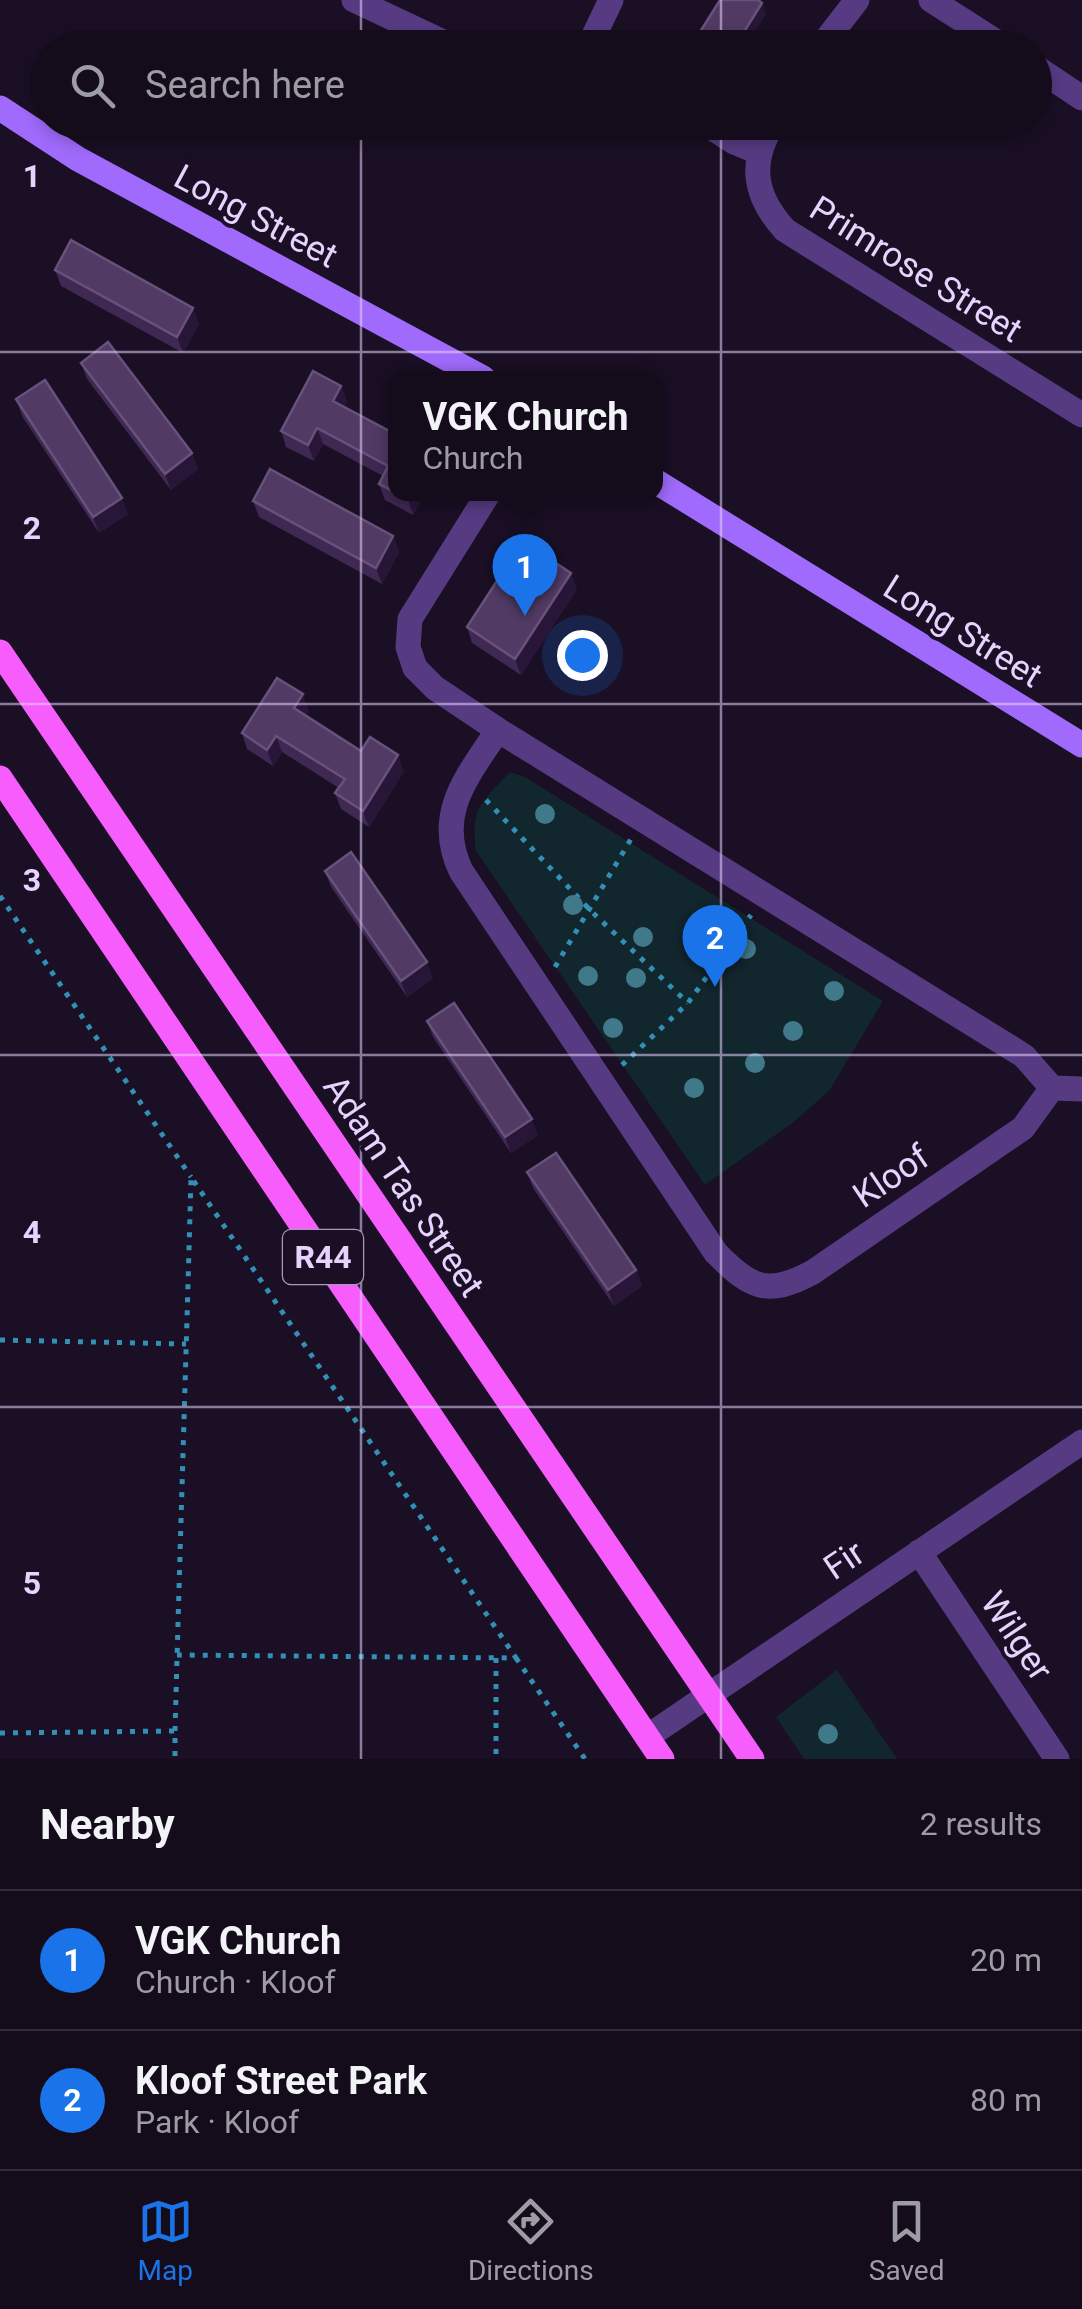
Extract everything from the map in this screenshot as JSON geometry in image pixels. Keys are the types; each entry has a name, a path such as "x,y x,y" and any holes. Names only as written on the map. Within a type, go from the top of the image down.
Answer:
{"main road":[{"name":"Adam Tas Street","path":"0,652 752,1759"},
{"name":"R44","path":"0,778 662,1759"}],"street":[{"path":"597,30 611,0"},
{"path":"931,0 978,30"},
{"path":"832,30 852,1"},
{"path":"365,3 420,30"},
{"path":"1052,78 1082,98"},
{"name":"Long Street","path":"0,108 30,128"},
{"name":"Long Street","path":"49,140 470,371"},
{"path":"731,140 758,152 764,140"},
{"name":"Primrose Street","path":"758,152 758,188 770,214 785,230 1082,416"},
{"name":"Long Street","path":"663,486 1082,745"},
{"path":"484,501 410,620 408,647 415,668 435,688 1024,1056 1052,1088 1082,1089"},
{"name":"Kloof","path":"498,730 452,809 451,850 716,1252 739,1276 755,1286 777,1287 813,1272 1022,1128 1052,1088"},
{"name":"Fir","path":"647,1737 1082,1442"},
{"name":"Wilger","path":"919,1552 1058,1759"}],"path":[{"path":"464,784 479,792 591,911 688,1003"},
{"path":"538,984 561,962 640,818"},
{"path":"0,896 585,1759"},
{"path":"602,1080 635,1056 688,1003 764,896"},
{"path":"175,1759 190,1177"},
{"path":"0,1340 186,1344"},
{"path":"177,1655 516,1658"},
{"path":"496,1658 496,1759"},
{"path":"0,1733 175,1731"}],"shaded area":[{"path":"510,772 525,777 883,1001 829,1091 795,1121 705,1185 476,851 475,824 480,806"},
{"path":"837,1670 897,1759 804,1759 776,1717"}],"building":[{"path":"720,0 762,3 745,30 701,30"},
{"path":"71,240 193,308 177,337 55,270"},
{"path":"108,342 192,453 165,474 81,363"},
{"path":"313,371 341,386 333,401 388,430 388,466 317,428 308,445 281,431"},
{"path":"45,380 122,498 93,517 16,399"},
{"path":"388,466 388,488 379,484"},
{"path":"270,469 393,536 376,568 253,501"},
{"path":"523,541 571,573 515,659 467,627"},
{"path":"277,678 303,694 294,708 361,751 370,737 398,755 363,811 335,793 345,779 276,736 267,750 242,733"},
{"path":"351,852 427,962 401,981 325,871"},
{"path":"454,1003 532,1119 505,1137 427,1021"},
{"path":"556,1153 636,1270 608,1290 527,1172"}],"place":[{"name":"VGK Church","path":"525,616"},
{"name":"Kloof Street Park","path":"715,987"}]}
